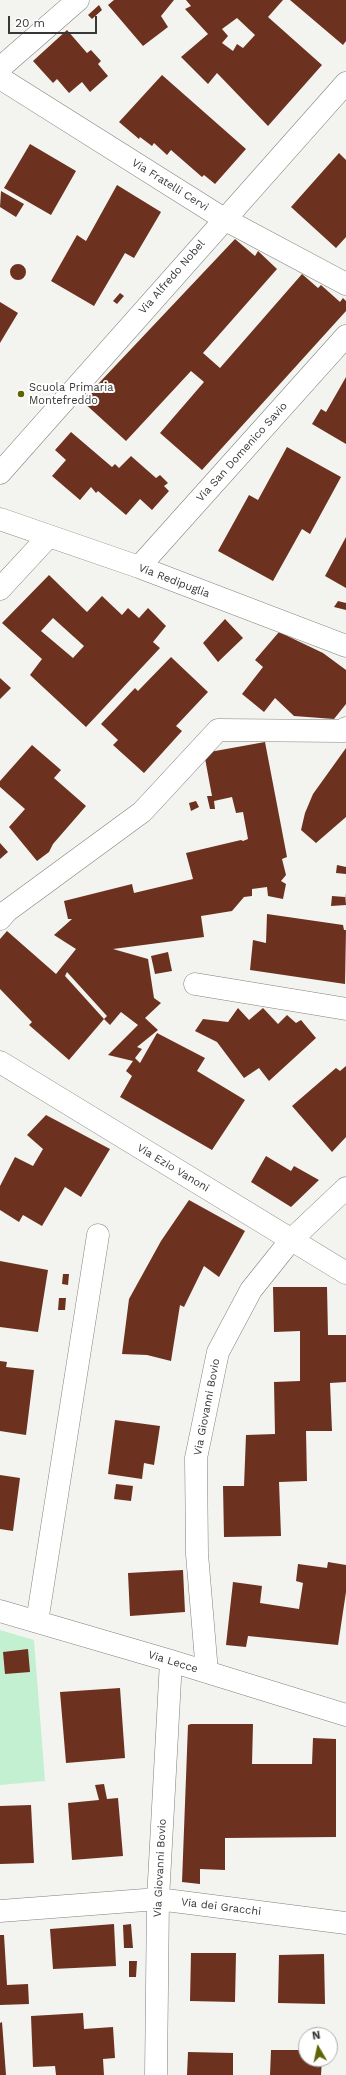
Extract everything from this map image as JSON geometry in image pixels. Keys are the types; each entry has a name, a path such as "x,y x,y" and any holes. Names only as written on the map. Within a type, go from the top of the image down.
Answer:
{"street":[{"path":"0,68 78,0"},
{"name":"Via Fratelli Cervi","path":"0,78 224,219 346,284"},
{"name":"Via Alfredo Nobel","path":"0,473 346,83"},
{"name":"Via San Domenico Savio","path":"138,567 346,336"},
{"name":"Via Redipuglia","path":"0,519 138,567 346,646"},
{"path":"0,589 49,536"},
{"path":"0,919 8,911 142,812 218,730 344,731 346,728"},
{"path":"195,984 346,1009"},
{"name":"Via Ezio Vanoni","path":"0,1062 346,1273"},
{"name":"Via Giovanni Bovio","path":"208,1672 197,1554 196,1458 218,1352 252,1290 291,1240 346,1188"},
{"path":"37,1622 98,1235"},
{"name":"Via Lecce","path":"0,1611 208,1672 346,1715"},
{"name":"Via Giovanni Bovio","path":"156,2075 158,1899 171,1661"},
{"name":"Via dei Gracchi","path":"0,1912 158,1899 346,1923"}],"green space":[{"path":"0,1630 34,1640 45,1781 0,1785"}],"building":[{"path":"114,0 174,0 161,16 168,27 143,46 108,5"},
{"path":"186,0 283,0 268,17 322,65 268,126 217,73 208,84 181,57 208,34 185,9 191,6","holes":["237,18 255,35 243,48 237,44 233,51 222,43 228,36 222,29"]},
{"path":"290,0 346,0 346,41 343,45"},
{"path":"99,5 102,10 92,19 88,15"},
{"path":"67,30 87,53 91,50 101,61 98,64 108,76 90,92 82,82 69,93 57,79 53,83 33,61"},
{"path":"162,75 246,149 215,184 204,175 202,177 171,150 167,155 154,143 152,146 140,137 139,139 119,122"},
{"path":"30,144 76,171 51,215 4,188"},
{"path":"339,153 346,160 346,237 336,248 291,207"},
{"path":"117,185 161,212 134,258 125,253 94,306 51,281 77,235 86,241"},
{"path":"1,191 24,204 16,217 0,207"},
{"path":"235,239 255,256 258,251 277,269 203,353 220,368 302,274 318,288 321,285 340,302 343,298 346,301 346,311 202,470 160,433 204,382 191,371 126,441 82,401"},
{"path":"15,264 21,264 26,269 24,278 21,280 15,280 10,275 10,269"},
{"path":"120,293 124,296 117,304 113,301"},
{"path":"0,302 18,313 0,343"},
{"path":"346,377 346,444 312,424 321,409 326,412"},
{"path":"71,432 112,467 115,464 119,468 131,456 156,478 160,475 168,483 164,486 169,491 152,510 140,499 126,515 98,491 96,493 91,487 80,500 52,476 66,460 55,450"},
{"path":"287,447 341,477 310,534 302,529 273,581 218,551 249,495 258,500"},
{"path":"346,537 346,588 325,576"},
{"path":"49,575 87,612 102,596 122,615 128,608 139,618 148,608 166,626 153,642 160,648 86,727 30,675 42,659 2,623","holes":["53,618 84,646 73,658 41,631"]},
{"path":"338,601 346,603 346,610 334,607"},
{"path":"225,619 243,638 218,662 203,643"},
{"path":"279,632 323,653 346,670 346,704 334,719 294,716 275,698 264,712 242,694 263,667 255,660"},
{"path":"171,657 208,692 176,726 182,731 144,773 113,745 118,740 101,724 135,688 138,691"},
{"path":"0,678 11,688 0,699"},
{"path":"265,742 287,857 282,859 286,875 281,881 286,884 283,899 268,896 267,887 252,889 252,896 244,897 232,911 201,916 204,937 113,949 148,959 154,998 161,1003 145,1018 158,1030 137,1047 142,1049 135,1058 140,1063 157,1033 205,1058 197,1071 245,1100 212,1150 120,1097 132,1076 126,1071 133,1061 108,1055 138,1025 121,1012 110,1025 104,1019 69,1060 29,1025 32,1022 0,989 0,939 7,931 56,974 76,949 54,935 72,919 68,919 64,901 132,884 134,893 193,879 186,853 248,839 243,812 236,813 232,797 214,801 215,809 210,809 207,796 212,796 204,753","holes":["67,972 107,1016 104,1019 65,976"]},
{"path":"32,745 61,770 54,778 86,806 53,844 49,852 37,861 9,827 25,809 0,787 0,781"},
{"path":"346,748 346,817 316,843 301,830 305,813 313,794"},
{"path":"196,801 199,807 191,811 189,803"},
{"path":"0,843 8,852 0,859"},
{"path":"337,865 346,867 346,874 336,873"},
{"path":"345,893 346,905 331,906 332,896 345,897"},
{"path":"267,914 343,925 344,930 346,930 345,984 250,970 253,940 266,943"},
{"path":"168,952 172,971 155,974 151,956"},
{"path":"238,1008 249,1020 263,1008 278,1024 287,1015 296,1023 301,1020 316,1038 269,1081 259,1068 244,1078 217,1042 195,1031 203,1019 228,1022"},
{"path":"346,1066 346,1137 332,1152 292,1106 336,1068 340,1071"},
{"path":"46,1115 110,1149 81,1197 65,1187 42,1226 23,1215 19,1222 0,1210 0,1186 15,1157 33,1166 43,1149 27,1135"},
{"path":"266,1156 291,1171 294,1166 319,1180 291,1207 251,1182"},
{"path":"189,1200 245,1231 219,1277 204,1266 184,1307 180,1305 171,1361 147,1355 122,1354 129,1299 161,1241"},
{"path":"0,1261 48,1270 38,1332 0,1327"},
{"path":"63,1274 69,1274 68,1285 62,1284"},
{"path":"273,1287 327,1287 328,1335 346,1335 346,1382 330,1383 332,1431 306,1431 307,1481 279,1482 281,1536 224,1537 223,1486 244,1486 246,1435 275,1434 274,1382 300,1381 300,1331 274,1332"},
{"path":"59,1298 66,1298 65,1310 58,1310"},
{"path":"0,1361 7,1362 6,1367 34,1370 26,1435 0,1431"},
{"path":"115,1420 160,1426 154,1465 144,1463 142,1479 108,1474"},
{"path":"0,1475 20,1478 13,1531 0,1529"},
{"path":"116,1484 133,1486 131,1501 114,1499"},
{"path":"328,1562 346,1565 346,1592 338,1645 248,1636 246,1647 226,1645 233,1582 262,1586 260,1603 299,1609 303,1583 296,1581 298,1564 327,1568"},
{"path":"183,1570 185,1612 130,1616 128,1573"},
{"path":"28,1649 30,1672 5,1674 3,1652"},
{"path":"120,1688 125,1758 66,1763 60,1692"},
{"path":"253,1724 252,1764 312,1764 313,1738 336,1739 336,1837 225,1838 225,1870 200,1869 200,1884 182,1882 188,1725"},
{"path":"104,1784 107,1799 118,1798 123,1856 72,1860 68,1803 99,1800 95,1785"},
{"path":"31,1805 34,1863 0,1864 0,1806"},
{"path":"114,1924 116,1966 53,1969 50,1929"},
{"path":"131,1924 133,1948 124,1948 123,1925"},
{"path":"0,1935 4,1935 7,1985 28,1984 29,2004 0,2005"},
{"path":"191,1953 236,1953 235,2002 190,2001"},
{"path":"324,1954 325,2004 278,2003 279,1955"},
{"path":"129,1961 137,1961 136,1977 129,1977"},
{"path":"83,2013 84,2029 113,2027 115,2058 103,2059 104,2075 56,2075 55,2066 33,2067 31,2016"},
{"path":"2,2022 6,2075 0,2075 0,2023"},
{"path":"271,2050 298,2050 298,2067 322,2067 321,2075 270,2075"},
{"path":"188,2052 233,2053 233,2075 187,2075"}],"place":[{"name":"Scuola Primaria Montefreddo","path":"21,394"}]}
